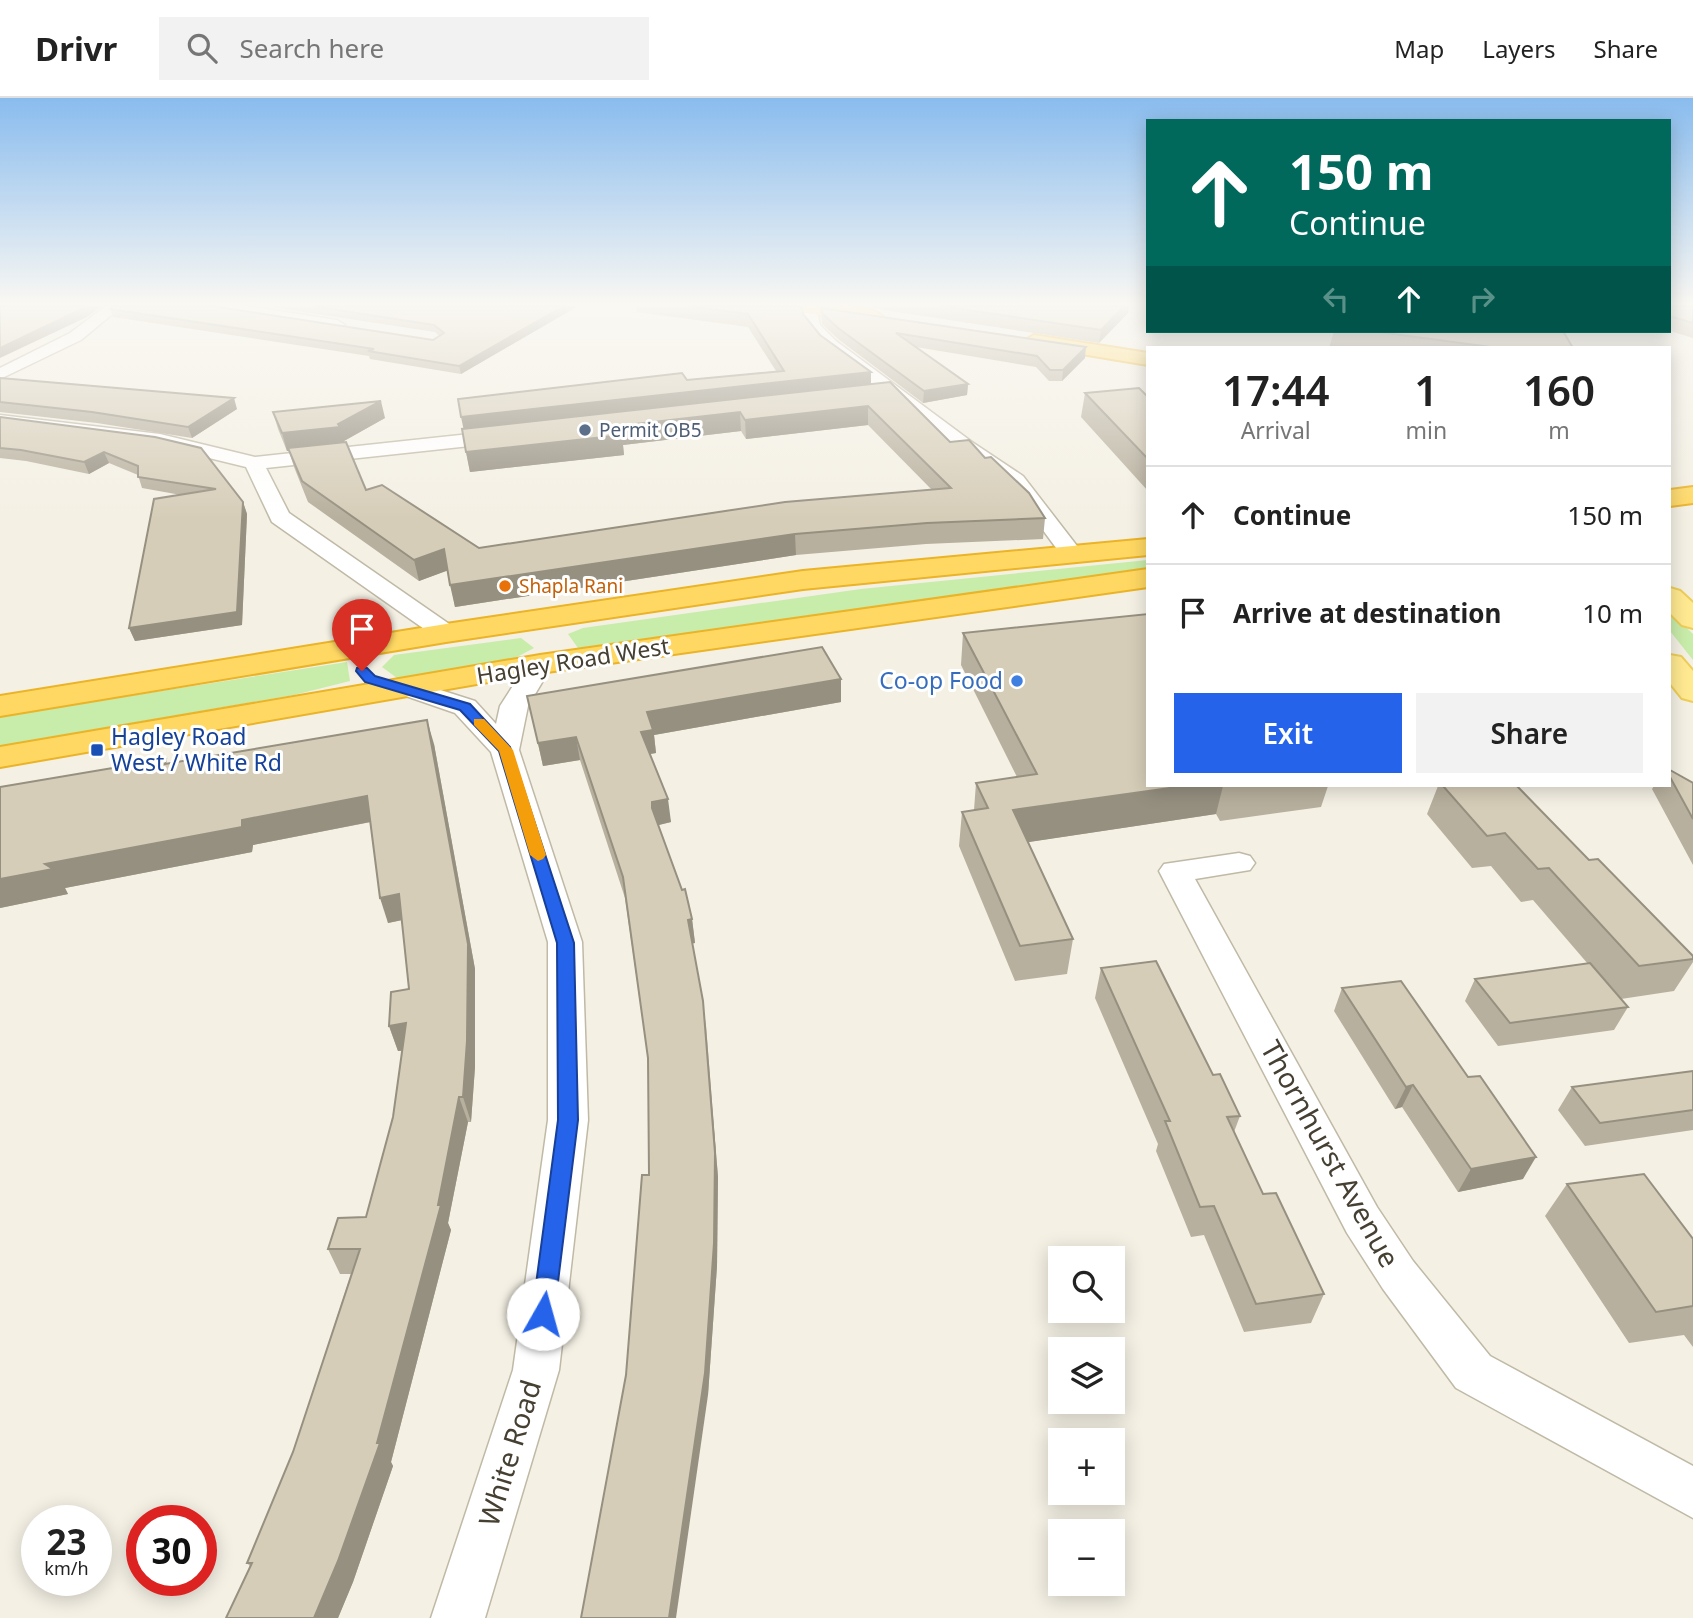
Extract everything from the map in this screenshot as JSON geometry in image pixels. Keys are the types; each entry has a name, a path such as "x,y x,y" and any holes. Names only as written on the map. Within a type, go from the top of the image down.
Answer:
{"highway":[{"path":"1671,496 1683,478"},
{"name":"Hagley Road West","path":"0,706 446,633 803,580 1146,547"},
{"name":"Hagley Road West","path":"0,757 540,664 842,619 1146,578"},
{"path":"514,624 539,629 551,642 549,653 540,664"},
{"path":"394,642 368,659 362,671 370,679 409,688"}],"main road":[{"path":"1671,598 1693,620"},
{"path":"1671,665 1693,691"}],"street":[{"path":"874,377 1016,480 1073,555"},
{"path":"865,395 892,392"},
{"path":"0,421 107,431 198,446 254,463 533,433"},
{"path":"254,463 280,517 446,633"},
{"name":"White Road","path":"505,750 514,706 540,664"},
{"name":"White Road","path":"409,688 465,707 505,750 565,943 568,1120 536,1370 458,1618"},
{"name":"Thornhurst Avenue","path":"1239,863 1175,871 1362,1220 1398,1275 1473,1372 1662,1479 1693,1493"}],"green space":[{"path":"1146,560 1146,569 578,648 568,634 583,628 861,589"},
{"path":"1671,613 1693,634 1693,660 1671,632"},
{"path":"521,638 534,648 515,658 397,678 382,667 394,655"},
{"path":"347,662 350,681 294,695 0,746 0,716"}],"building":[{"path":"648,377 685,377 687,380 720,377 826,377 461,417 458,399"},
{"path":"905,377 958,377 968,384 924,391"},
{"path":"0,378 234,398 188,427 92,412 0,402"},
{"path":"890,382 950,442 969,440 985,458 991,457 1029,493 1045,518 927,523 795,534 450,585 444,549 414,560 302,481 288,448 346,442 366,490 382,485 479,548 785,502 951,488 868,406 745,420 740,412 617,426 622,435 466,452 462,429"},
{"path":"1139,388 1146,395 1146,457 1085,393"},
{"path":"381,401 338,424 340,427 282,433 273,412"},
{"path":"0,417 155,437 201,448 243,502 237,612 129,628 154,499 216,489 138,477 138,466 104,452 84,462 0,448"},
{"path":"1146,614 1146,787 1177,787 1013,810 1073,939 1020,946 962,812 988,808 976,783 1037,774 963,633"},
{"path":"822,647 841,679 647,712 653,730 641,732 668,799 652,802 652,808 682,890 685,889 692,919 688,920 703,1001 715,1153 714,1243 705,1373 669,1618 581,1618 626,1375 642,1175 649,1175 648,1058 623,877 576,737 538,743 527,696"},
{"path":"427,720 468,944 467,1041 463,1097 459,1097 438,1205 441,1205 377,1443 380,1443 338,1561 314,1618 226,1618 252,1563 247,1563 293,1452 360,1249 328,1249 338,1218 366,1217 393,1117 406,1023 389,1026 391,992 409,989 399,894 380,898 367,796 242,820 242,827 45,864 53,869 0,879 0,787 166,759 165,764"},
{"path":"1671,771 1693,783 1693,819 1671,779"},
{"path":"1444,787 1518,787 1589,860 1598,859 1693,959 1639,966 1549,868 1538,869 1505,833 1487,836"},
{"path":"1156,961 1213,1075 1220,1074 1240,1116 1227,1117 1263,1194 1276,1193 1324,1294 1256,1304 1214,1206 1200,1207 1165,1121 1170,1121 1101,968"},
{"path":"1590,963 1628,1007 1510,1023 1475,979"},
{"path":"1401,981 1468,1077 1480,1076 1536,1157 1471,1169 1413,1085 1406,1087 1342,988"},
{"path":"1693,1071 1693,1110 1600,1123 1572,1087"},
{"path":"1644,1174 1693,1239 1693,1306 1656,1312 1567,1184"}],"slow traffic":[{"path":"479,722 505,750 538,855"}],"place":[{"name":"Permit OB5","path":"585,430"},
{"name":"Shapla Rani","path":"505,586"},
{"name":"Co-op Food","path":"1017,681"},
{"name":"Hagley Road West / White Rd","path":"97,750"}],"route":[{"path":"362,671 370,679 409,688 465,707 505,750 565,943 568,1120 543,1314"}]}
